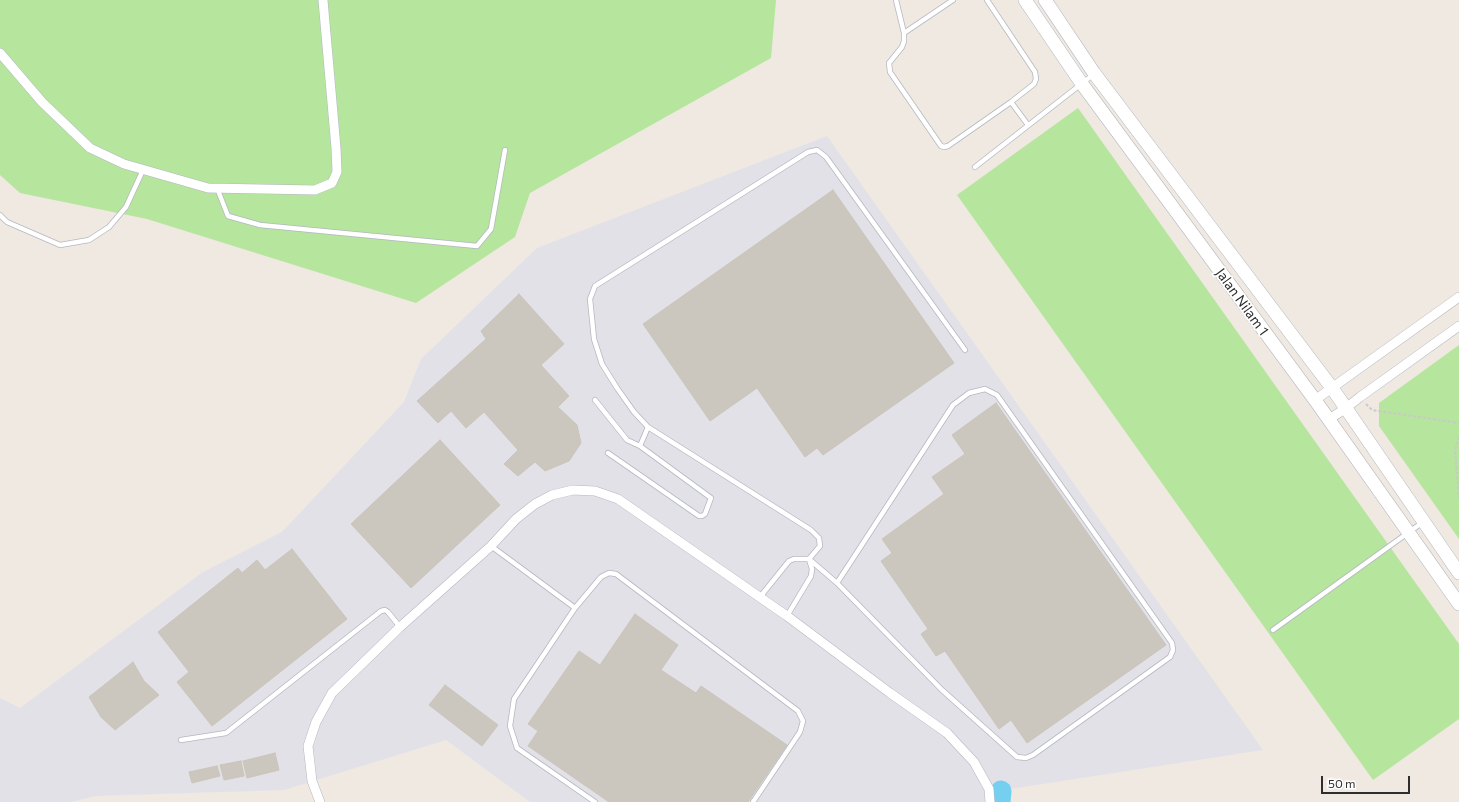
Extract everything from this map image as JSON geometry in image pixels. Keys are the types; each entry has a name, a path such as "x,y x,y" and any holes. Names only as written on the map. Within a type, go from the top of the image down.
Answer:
{"main road":[{"name":"Jalan Nilam 1","path":"1025,0 1082,84 1314,400 1459,604"},
{"name":"Jalan Nilam 1","path":"1045,0 1094,73 1332,388 1459,573"}],"street":[{"path":"0,53 42,102 90,148 124,164 208,188 315,190 332,183 337,172 323,0"},
{"path":"1314,400 1459,297"},
{"path":"1328,420 1459,326"},
{"path":"320,802 312,781 308,746 316,722 332,693 400,627 491,546 516,519 535,504 552,495 573,490 595,491 618,499 787,616 890,693 947,733 974,762 989,789 990,802"}],"lane":[{"path":"896,0 904,34 904,41 902,47 889,63 890,72 941,146 944,147 948,146 1011,102 1034,84 1036,79 1035,72 987,0"},
{"path":"904,34 953,0"},
{"path":"976,167 1094,73"},
{"path":"1011,102 1028,125"},
{"path":"217,188 228,216 260,225 477,246 491,229 505,150"},
{"path":"809,559 820,546 819,538 811,530 648,427 625,400 602,364 594,339 590,299 595,286 808,152 817,150 826,157 966,350"},
{"path":"0,215 7,222 60,245 89,240 109,227 126,207 144,170"},
{"path":"760,597 789,561 794,559 809,559 837,583 942,690 1017,756 1026,758 1034,755 1170,657 1173,650 1172,643 997,395 985,389 969,392 953,405 837,583"},
{"path":"595,400 627,440 640,446 709,495 711,501 705,514 699,516 608,453"},
{"path":"640,446 648,427"},
{"path":"1273,630 1424,522"},
{"path":"491,546 575,608"},
{"path":"787,616 811,576 812,569 809,559"},
{"path":"595,802 517,748 510,726 514,699 575,608 601,577 609,573 616,574 798,711 803,721 800,732 753,802"},
{"path":"180,740 226,733 381,611 385,610 388,612 400,627"}],"path":[{"path":"1360,397 1372,410 1459,423"},
{"path":"1459,437 1455,451 1459,498"}],"shaded area":[{"path":"827,136 1263,750 997,791 997,802 530,802 446,740 284,790 96,796 71,802 0,802 0,698 20,708 203,572 282,532 404,402 421,359 537,248"}],"green space":[{"path":"0,0 776,0 771,58 530,193 515,237 416,303 147,219 20,193 0,175"},
{"path":"1078,108 1459,644 1459,719 1373,780 957,195"},
{"path":"1459,345 1459,539 1379,426 1379,403"}],"building":[{"path":"833,190 954,363 823,455 817,448 805,457 757,388 710,421 643,324"},
{"path":"519,294 564,344 541,365 569,396 558,407 577,425 581,443 569,461 545,471 535,462 518,476 504,464 518,450 484,412 466,428 451,411 438,423 417,401 486,339 481,331"},
{"path":"996,403 1166,645 1027,743 1011,720 999,729 945,651 936,656 921,634 928,629 881,561 892,553 882,539 944,494 932,477 965,454 952,435"},
{"path":"440,440 500,505 411,588 351,524"},
{"path":"292,549 347,619 212,726 177,682 189,672 158,632 238,568 242,573 257,560 265,570"},
{"path":"635,614 678,645 661,670 696,693 701,686 787,745 748,802 609,802 528,746 538,731 528,724 579,651 600,665"},
{"path":"133,662 144,681 159,695 115,730 101,717 89,697"},
{"path":"445,685 498,725 482,746 429,705"},
{"path":"275,753 279,770 247,778 243,761"},
{"path":"241,761 244,776 224,780 220,765"},
{"path":"217,766 220,776 192,783 189,772"}],"waterway":[{"path":"1000,802 1001,791"}]}
